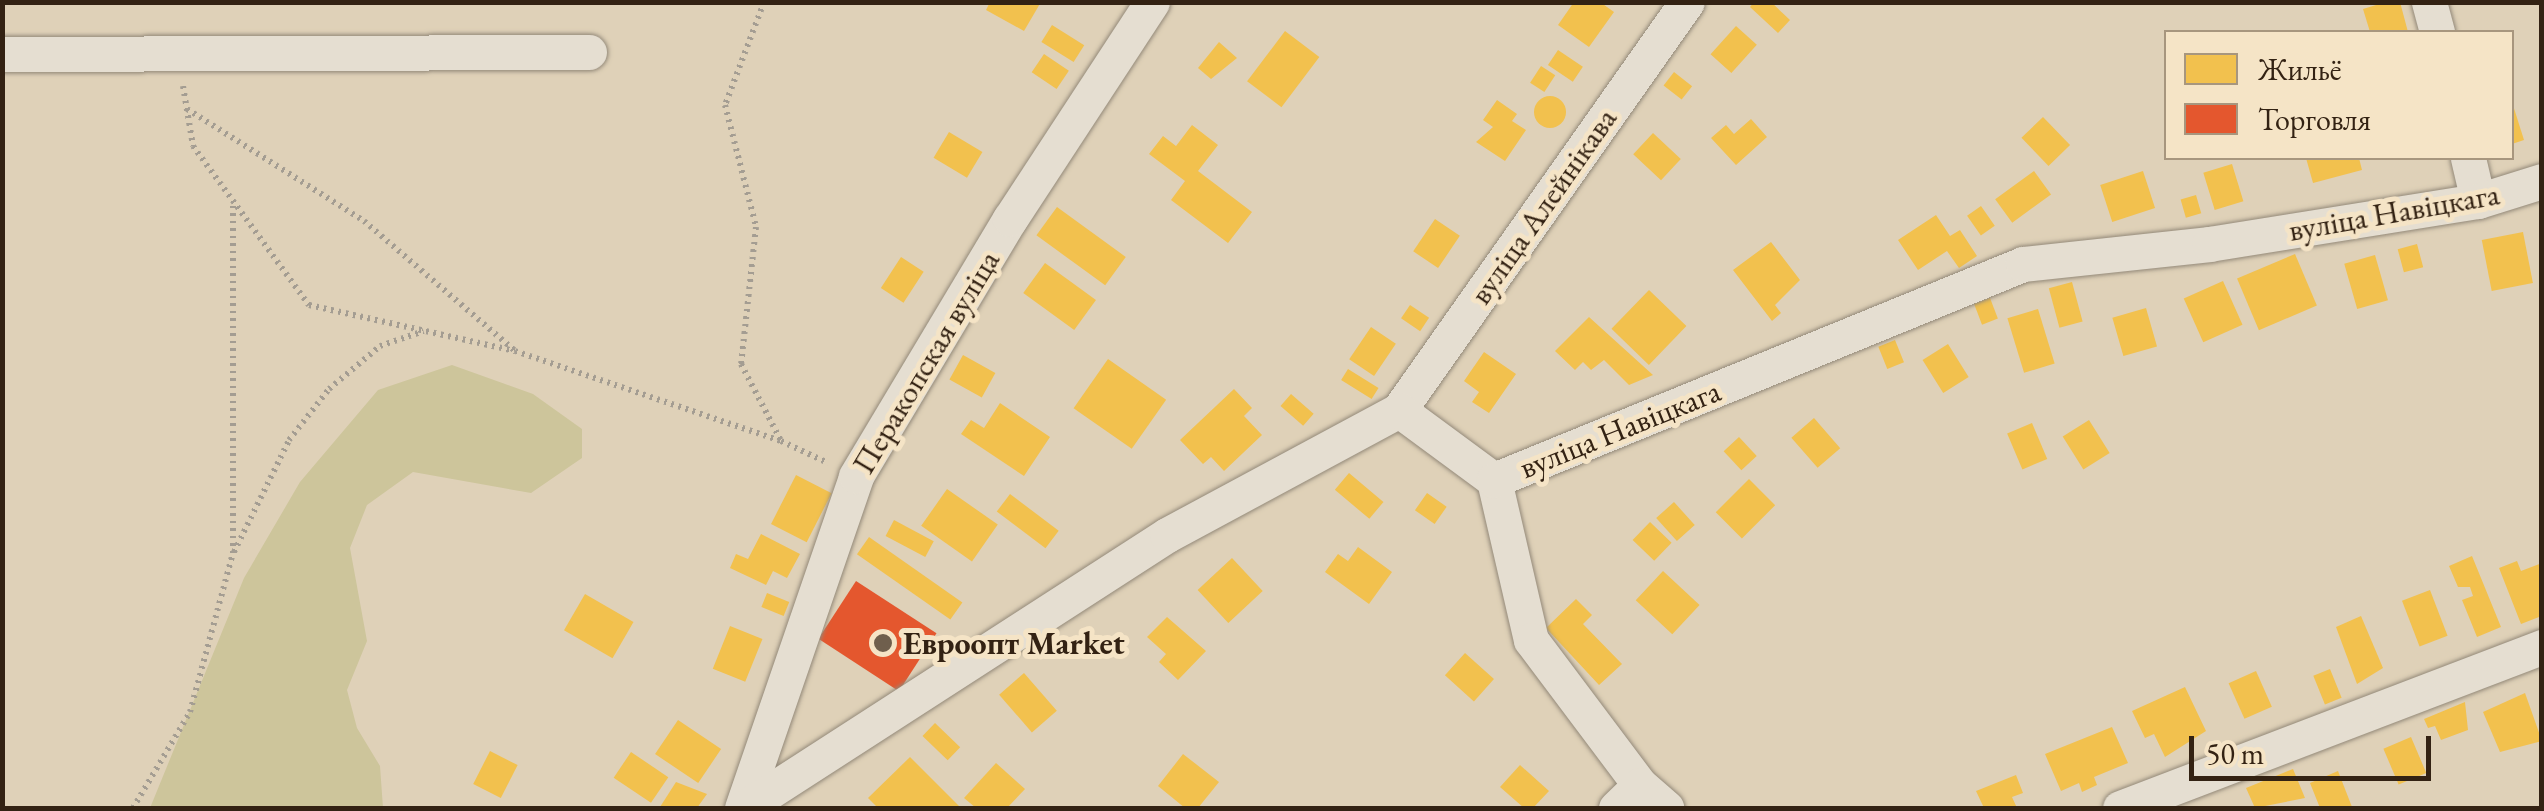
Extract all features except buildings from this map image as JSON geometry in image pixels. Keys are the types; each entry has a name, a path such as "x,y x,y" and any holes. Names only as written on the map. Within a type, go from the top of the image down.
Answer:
{"street":[{"name":"Перакопская вуліца","path":"743,808 856,476 1010,219 1152,2"},
{"name":"вуліца Алейнікава","path":"1398,410 1687,2"},
{"path":"2,54 589,52"},
{"path":"2468,160 2478,201"},
{"name":"вуліца Навіцкага","path":"1398,410 1494,480 2024,264 2210,244 2478,201 2542,180"},
{"path":"743,808 1167,535 1398,410"},
{"path":"1494,480 1531,640 1641,801"},
{"path":"2120,808 2542,646"}],"path":[{"path":"764,2 726,105 756,226 741,364 781,441"},
{"path":"169,56 180,73 193,146 309,305 515,351 781,441 856,476"},
{"path":"186,108 364,221 515,351"},
{"path":"233,201 233,553"},
{"path":"132,808 190,712 233,553 289,440 329,389 380,346 424,330"}],"shaded area":[{"path":"452,365 533,394 582,429 582,458 531,493 413,472 367,505 350,548 367,641 347,690 357,728 380,766 383,808 150,808 244,578 300,482 378,390"}],"place":[{"name":"Евроопт Market","path":"883,643"}]}
